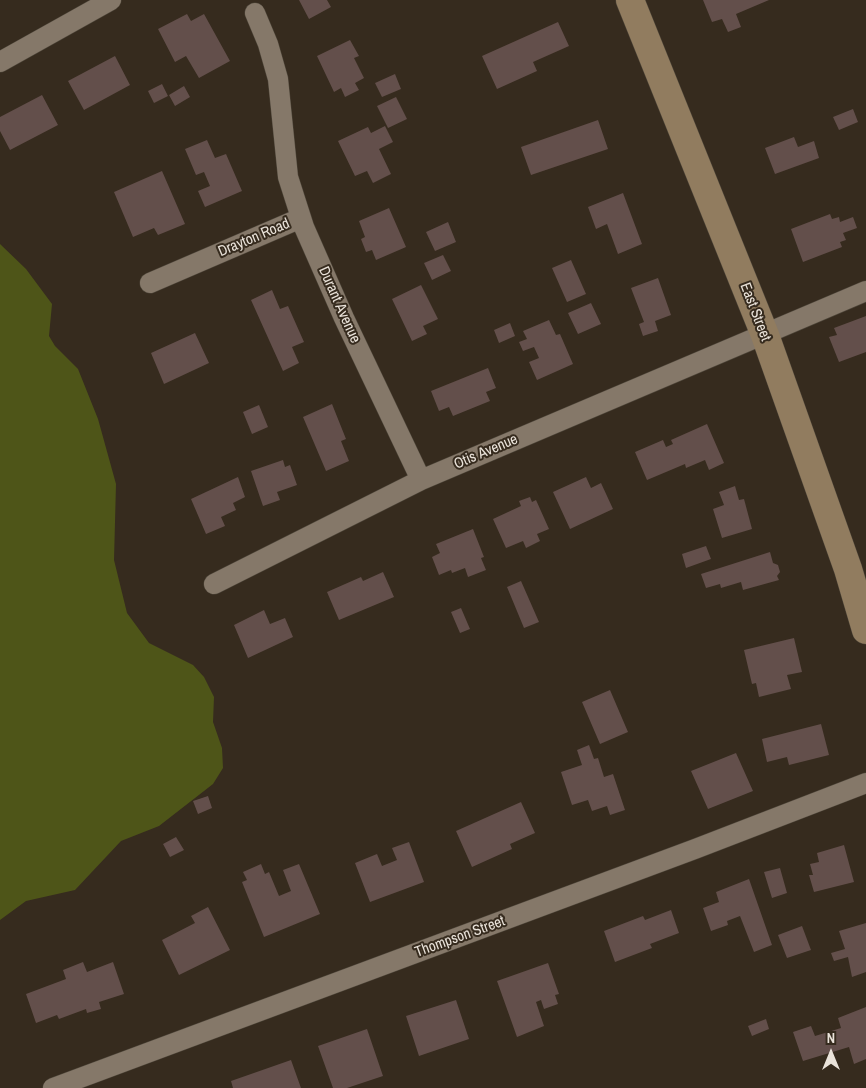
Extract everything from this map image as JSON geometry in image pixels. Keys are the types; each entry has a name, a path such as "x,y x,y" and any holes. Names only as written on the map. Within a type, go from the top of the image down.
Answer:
{"main road":[{"name":"East Street","path":"630,0 764,335 848,569 866,630"}],"street":[{"path":"0,62 111,0"},
{"name":"Durant Avenue","path":"255,13 268,44 278,79 284,122 288,177 301,218 344,318 421,480"},
{"name":"Drayton Road","path":"150,283 301,218"},
{"name":"Otis Avenue","path":"214,584 421,480 866,291"},
{"name":"Thompson Street","path":"53,1088 695,849 866,783"}],"green space":[{"path":"0,244 26,269 52,304 49,336 55,346 78,369 98,419 116,484 114,560 127,613 149,643 193,665 204,677 214,697 213,722 222,748 223,768 213,784 159,826 121,841 75,890 26,901 0,920"}],"building":[{"path":"299,0 327,0 331,7 309,19"},
{"path":"703,0 769,0 736,14 741,27 728,32 722,19 712,22"},
{"path":"187,14 191,21 204,14 230,61 199,78 186,56 175,62 158,29"},
{"path":"558,22 569,46 533,62 537,71 497,89 482,56"},
{"path":"350,40 359,56 354,58 364,78 355,83 359,90 345,97 341,88 334,92 317,56"},
{"path":"115,56 130,85 84,110 68,81"},
{"path":"395,74 401,89 382,97 375,83"},
{"path":"162,84 168,96 154,103 148,91"},
{"path":"184,86 190,97 175,106 169,95"},
{"path":"42,95 58,125 10,150 0,131 0,117"},
{"path":"396,97 407,119 388,128 377,106"},
{"path":"853,109 858,122 839,130 833,117"},
{"path":"598,120 608,149 531,175 521,147"},
{"path":"385,126 393,142 379,149 391,174 373,183 367,171 355,176 338,141 368,127 371,133"},
{"path":"794,137 798,147 814,141 819,158 775,174 765,148"},
{"path":"207,140 215,158 226,154 242,191 205,207 198,191 210,186 204,172 196,175 185,149"},
{"path":"162,171 185,224 158,235 154,228 133,237 114,192"},
{"path":"623,193 642,244 618,254 607,224 596,229 588,207"},
{"path":"389,208 406,247 376,260 372,250 366,252 361,239 365,237 359,221"},
{"path":"830,214 832,219 839,217 840,222 853,217 857,228 843,233 846,240 840,242 842,247 803,262 791,229"},
{"path":"448,222 456,242 435,251 426,232"},
{"path":"443,255 451,271 432,280 424,263"},
{"path":"571,260 586,294 567,302 552,268"},
{"path":"658,278 671,315 655,321 658,331 643,336 639,324 644,322 631,288"},
{"path":"421,285 438,319 423,326 427,334 412,341 392,299"},
{"path":"272,290 280,309 288,306 304,342 292,347 299,363 283,371 251,300"},
{"path":"591,303 601,324 578,334 568,313"},
{"path":"866,316 866,352 839,362 829,337 837,335 834,328"},
{"path":"549,320 556,335 560,334 573,364 537,380 529,362 539,358 534,347 523,351 519,342 527,339 523,331"},
{"path":"510,323 515,336 499,343 494,330"},
{"path":"195,333 209,363 164,384 151,353"},
{"path":"488,368 496,388 486,392 490,401 453,416 449,407 439,411 431,391"},
{"path":"332,404 346,439 341,441 349,461 326,471 303,417"},
{"path":"259,405 268,427 252,434 243,412"},
{"path":"707,424 724,463 709,470 705,460 686,468 685,464 647,480 635,452 663,440 666,447 673,444 671,440"},
{"path":"283,460 285,467 290,465 297,485 277,492 280,500 263,506 251,471"},
{"path":"238,477 245,497 233,503 236,510 221,517 225,526 206,534 191,499"},
{"path":"586,477 591,488 601,483 613,509 570,529 553,492"},
{"path":"735,486 739,500 744,499 752,529 722,538 713,509 724,505 719,492"},
{"path":"530,497 532,502 536,500 549,529 537,534 540,541 526,548 523,541 506,548 493,519 521,506 519,501"},
{"path":"473,529 484,557 481,558 486,570 468,577 465,568 452,573 451,570 439,575 432,557 440,553 436,544"},
{"path":"706,546 711,559 686,568 682,554"},
{"path":"770,552 773,563 778,565 780,572 777,576 779,580 743,590 741,582 721,588 720,584 706,588 701,574"},
{"path":"383,572 394,597 339,620 327,592 361,577 363,581"},
{"path":"521,581 539,622 524,628 507,587"},
{"path":"461,608 470,629 460,633 451,612"},
{"path":"264,610 270,624 285,618 293,637 248,658 234,625"},
{"path":"794,638 802,672 787,675 791,689 759,697 756,683 752,684 744,650"},
{"path":"610,690 628,732 600,744 582,702"},
{"path":"821,724 829,755 789,765 787,757 767,762 762,739"},
{"path":"589,745 594,759 598,758 604,777 613,774 625,810 610,815 607,806 592,811 588,800 572,805 561,772 582,765 577,750"},
{"path":"736,753 753,791 708,809 691,771"},
{"path":"208,796 212,808 198,814 193,801"},
{"path":"521,802 535,833 510,844 512,849 472,867 456,831"},
{"path":"176,837 184,850 170,857 163,844"},
{"path":"409,842 424,882 370,902 355,863 377,854 382,866 397,860 392,848"},
{"path":"844,845 854,882 814,892 809,875 813,875 810,864 819,862 817,853"},
{"path":"261,864 265,874 269,872 279,896 291,891 283,870 299,864 320,914 264,937 242,882 247,880 243,872"},
{"path":"780,868 787,893 772,898 764,872"},
{"path":"749,879 772,945 754,952 740,916 727,921 728,925 711,931 703,908 719,902 716,892"},
{"path":"208,907 230,950 179,975 162,940 195,923 191,916"},
{"path":"671,910 679,933 650,944 652,948 615,962 604,931 643,916 645,920"},
{"path":"866,923 866,972 852,977 848,957 834,961 831,953 845,949 839,931"},
{"path":"802,926 811,950 787,958 778,935"},
{"path":"83,962 87,972 113,962 124,994 99,1002 101,1009 87,1013 86,1009 59,1019 57,1015 36,1023 26,994 66,979 63,970"},
{"path":"548,963 559,994 555,995 558,1004 544,1009 541,1000 536,1002 544,1026 517,1037 497,981"},
{"path":"456,1000 469,1039 419,1056 406,1016"},
{"path":"866,1007 866,1059 854,1064 849,1047 803,1061 793,1032 811,1026 815,1036 841,1028 838,1018"},
{"path":"766,1019 769,1029 752,1036 748,1026"},
{"path":"367,1029 383,1076 347,1088 333,1088 318,1046"},
{"path":"291,1060 301,1088 233,1088 231,1081"}]}
